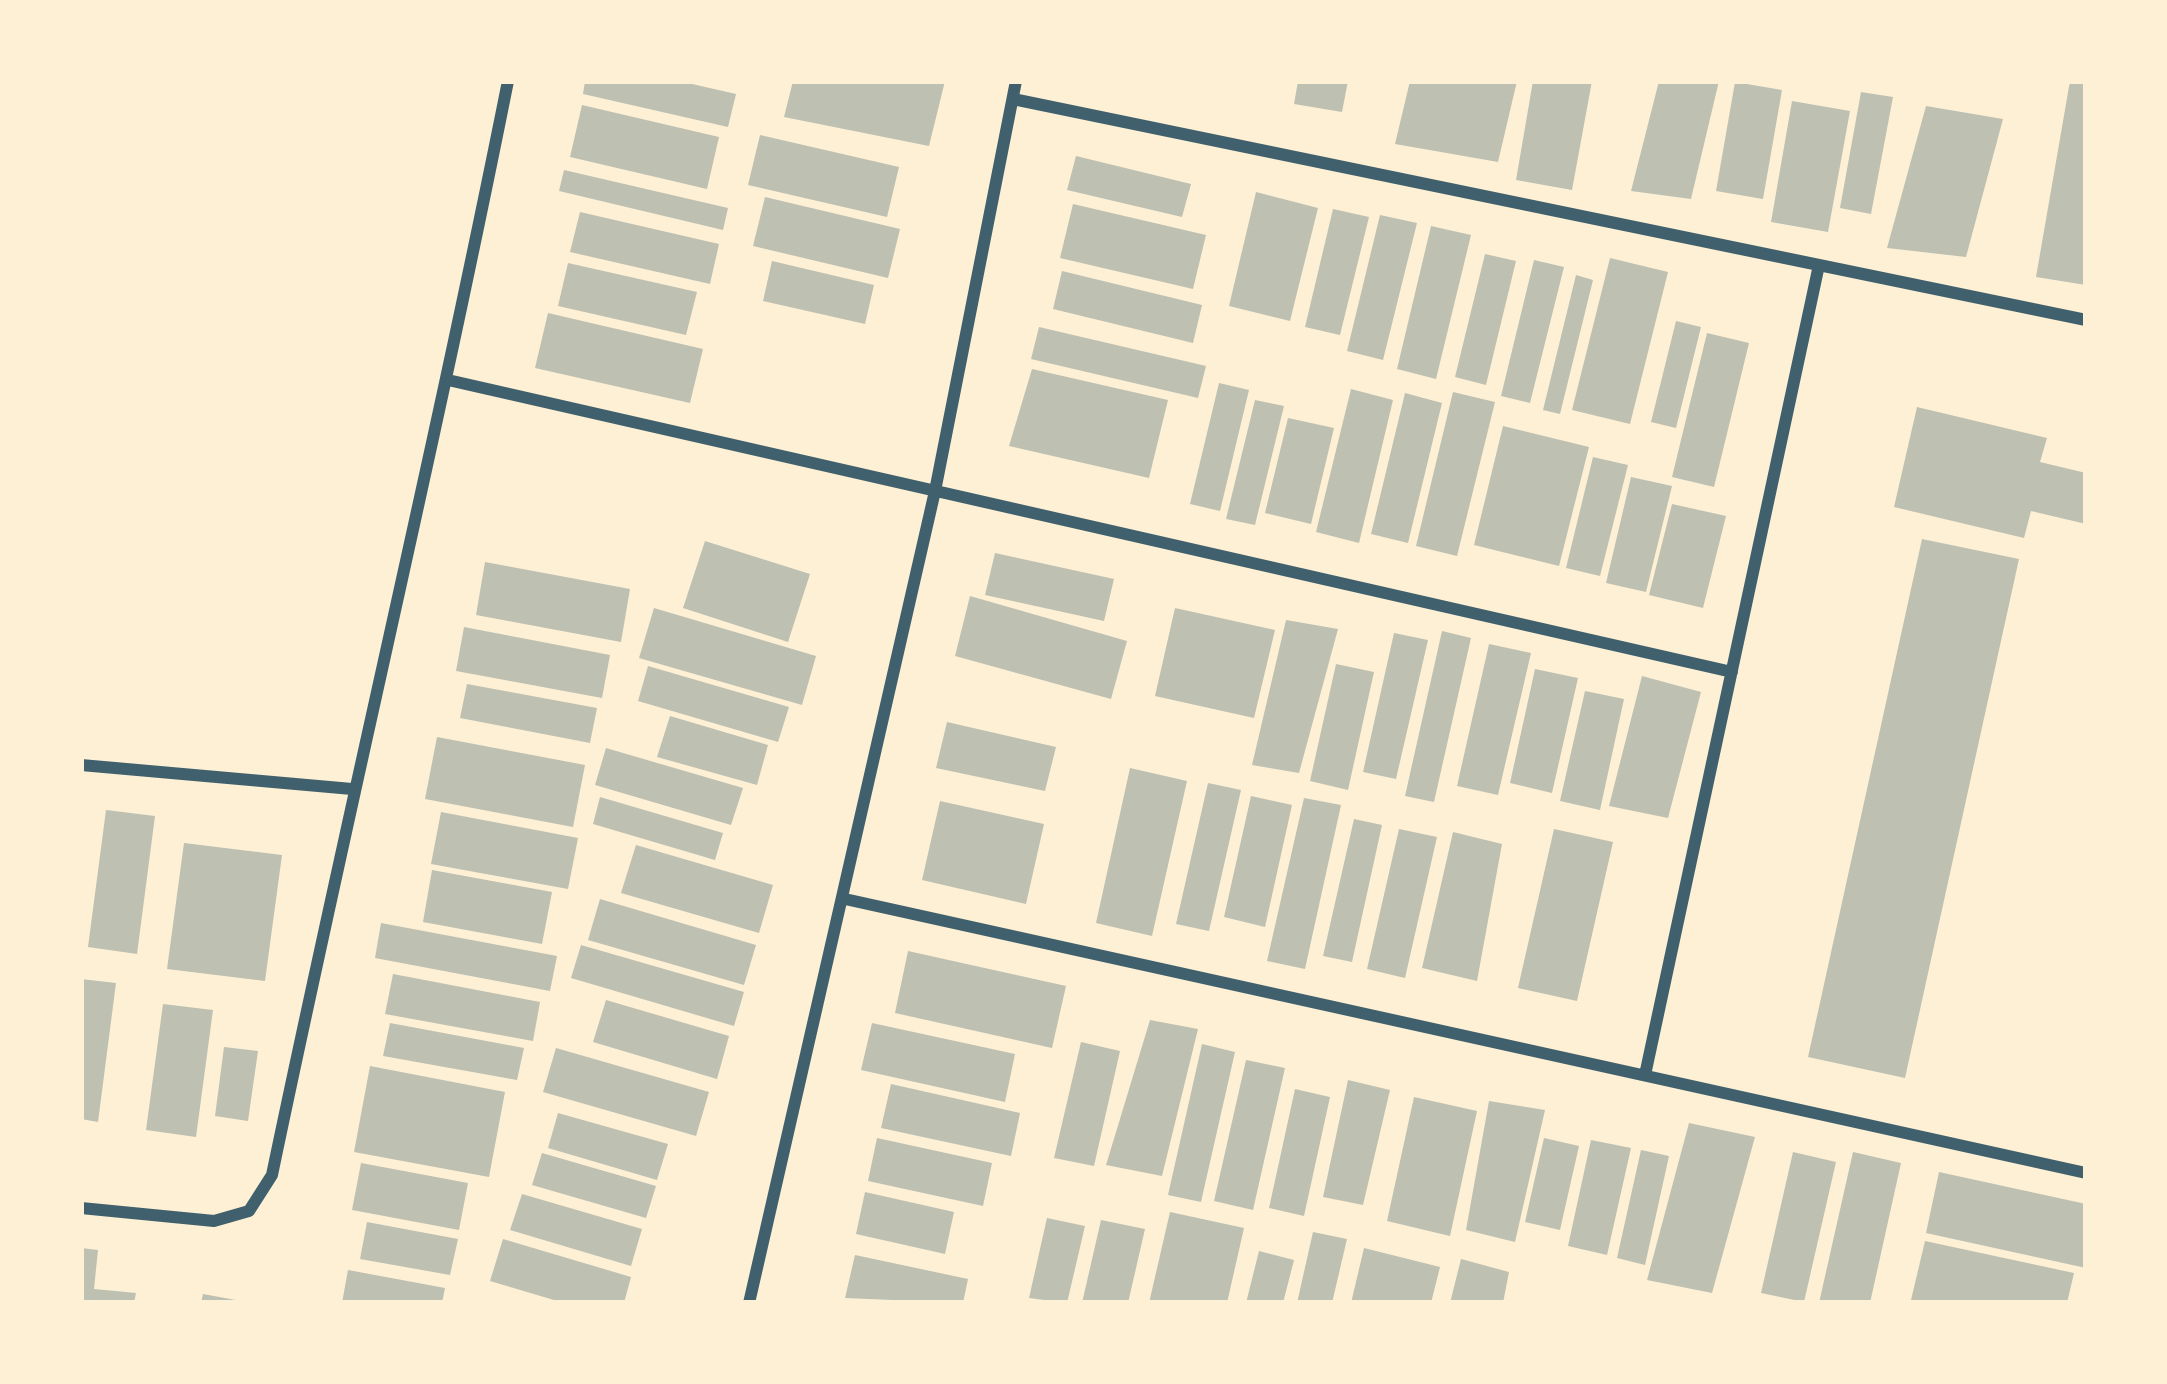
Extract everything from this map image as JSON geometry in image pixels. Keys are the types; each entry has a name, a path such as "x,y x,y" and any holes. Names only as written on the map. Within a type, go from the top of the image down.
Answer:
{"street":[{"path":"81,1208 214,1221 249,1211 272,1175 352,789 448,380 508,81"},
{"path":"755,1302 935,491 1016,81"},
{"path":"1013,99 2086,320"},
{"path":"1645,1075 1819,265"},
{"path":"448,380 1732,672"},
{"path":"81,765 352,789"},
{"path":"845,899 2086,1173"}],"building":[{"path":"585,81 679,81 736,94 728,127 583,94"},
{"path":"793,81 945,81 929,146 784,117"},
{"path":"1298,81 1348,81 1342,112 1294,104"},
{"path":"1410,81 1517,81 1498,162 1395,144"},
{"path":"1533,81 1592,81 1572,190 1516,180"},
{"path":"1659,81 1719,81 1691,199 1631,191"},
{"path":"2070,81 2086,81 2086,285 2036,277"},
{"path":"1735,82 1782,90 1763,199 1716,191"},
{"path":"1861,92 1893,97 1871,214 1840,208"},
{"path":"1792,101 1850,111 1828,232 1771,222"},
{"path":"582,105 719,137 707,189 570,157"},
{"path":"1926,106 2003,119 1966,257 1887,248"},
{"path":"760,135 899,167 887,217 748,185"},
{"path":"1076,156 1191,184 1182,217 1067,190"},
{"path":"564,170 728,208 723,230 559,191"},
{"path":"1256,192 1318,208 1290,321 1229,306"},
{"path":"765,197 900,229 888,278 753,246"},
{"path":"1073,204 1206,235 1193,289 1060,258"},
{"path":"1333,209 1369,217 1340,335 1305,327"},
{"path":"580,212 719,244 710,284 570,252"},
{"path":"1380,215 1417,223 1383,360 1347,351"},
{"path":"1431,226 1471,235 1436,379 1397,369"},
{"path":"1485,254 1516,261 1486,385 1455,377"},
{"path":"1610,258 1668,272 1630,424 1572,410"},
{"path":"1534,260 1564,267 1530,403 1501,396"},
{"path":"772,261 874,285 865,324 763,301"},
{"path":"568,263 697,292 686,335 558,306"},
{"path":"1062,271 1202,305 1193,343 1053,309"},
{"path":"1576,275 1593,280 1560,414 1543,410"},
{"path":"548,313 703,349 690,403 535,368"},
{"path":"1676,321 1701,327 1676,428 1651,422"},
{"path":"1039,327 1206,366 1198,398 1031,359"},
{"path":"1707,333 1749,343 1714,487 1672,477"},
{"path":"1032,369 1168,400 1149,478 1009,446"},
{"path":"1219,383 1249,390 1220,511 1190,504"},
{"path":"1351,389 1393,400 1359,543 1316,532"},
{"path":"1453,392 1495,402 1457,556 1416,546"},
{"path":"1405,393 1442,403 1408,543 1371,534"},
{"path":"1255,400 1284,406 1255,525 1226,519"},
{"path":"1917,407 2047,438 2040,462 2086,473 2086,524 2031,511 2024,538 1894,507"},
{"path":"1288,418 1334,428 1311,524 1265,513"},
{"path":"1503,426 1589,447 1559,566 1474,545"},
{"path":"1593,457 1628,465 1600,576 1566,568"},
{"path":"1631,477 1672,486 1646,592 1606,583"},
{"path":"1672,504 1726,516 1703,608 1649,595"},
{"path":"1922,539 2019,559 1905,1078 1808,1057"},
{"path":"705,541 810,574 788,642 683,608"},
{"path":"995,553 1114,579 1104,621 985,595"},
{"path":"485,562 630,589 621,642 476,615"},
{"path":"970,596 1127,641 1111,699 955,656"},
{"path":"654,608 816,656 802,705 639,658"},
{"path":"1175,608 1275,630 1254,718 1155,696"},
{"path":"1286,620 1338,629 1299,773 1252,765"},
{"path":"464,627 610,655 602,698 456,671"},
{"path":"1442,631 1471,638 1434,802 1405,796"},
{"path":"1394,633 1428,640 1396,779 1363,772"},
{"path":"1489,644 1531,653 1498,795 1457,786"},
{"path":"1336,664 1374,672 1348,790 1310,781"},
{"path":"648,666 789,707 778,742 638,701"},
{"path":"1535,669 1578,678 1552,793 1510,783"},
{"path":"1642,676 1701,692 1668,818 1609,806"},
{"path":"467,684 597,708 590,743 460,718"},
{"path":"1585,691 1624,699 1600,810 1560,801"},
{"path":"670,716 768,745 757,785 657,757"},
{"path":"947,722 1056,747 1045,791 936,768"},
{"path":"437,737 585,765 573,827 425,799"},
{"path":"606,748 743,788 731,825 595,785"},
{"path":"1130,768 1187,781 1152,936 1096,923"},
{"path":"1208,783 1241,790 1209,931 1176,924"},
{"path":"1251,796 1292,805 1265,927 1224,917"},
{"path":"600,797 723,833 715,860 593,824"},
{"path":"1304,798 1341,805 1305,969 1267,961"},
{"path":"940,801 1044,824 1026,904 922,880"},
{"path":"106,810 155,816 137,954 88,947"},
{"path":"441,812 578,838 568,889 431,864"},
{"path":"1354,819 1382,825 1352,962 1323,956"},
{"path":"1399,829 1437,837 1405,978 1367,969"},
{"path":"1554,829 1613,842 1577,1001 1518,988"},
{"path":"1453,832 1502,844 1477,981 1422,968"},
{"path":"184,843 282,855 265,981 167,969"},
{"path":"636,845 773,885 759,933 621,893"},
{"path":"432,870 552,892 542,944 423,922"},
{"path":"600,899 756,945 744,985 588,940"},
{"path":"381,923 557,956 550,991 375,958"},
{"path":"581,945 744,992 734,1026 571,978"},
{"path":"908,951 1066,986 1052,1048 895,1013"},
{"path":"393,974 540,1002 533,1041 385,1014"},
{"path":"81,979 116,983 98,1122 81,1119"},
{"path":"606,1000 729,1036 717,1079 593,1042"},
{"path":"163,1004 213,1010 196,1137 146,1130"},
{"path":"1150,1020 1198,1029 1162,1176 1106,1165"},
{"path":"390,1023 524,1048 517,1080 383,1056"},
{"path":"872,1023 1015,1054 1005,1102 861,1070"},
{"path":"1081,1042 1120,1051 1094,1166 1054,1158"},
{"path":"1202,1044 1235,1052 1201,1202 1168,1195"},
{"path":"224,1047 258,1051 248,1121 215,1116"},
{"path":"556,1048 709,1092 696,1136 543,1092"},
{"path":"1246,1060 1285,1068 1253,1210 1214,1201"},
{"path":"370,1066 505,1092 489,1177 354,1152"},
{"path":"1348,1080 1390,1090 1363,1205 1323,1197"},
{"path":"891,1084 1020,1113 1011,1156 881,1128"},
{"path":"1295,1089 1330,1097 1304,1216 1269,1208"},
{"path":"1414,1097 1477,1111 1450,1236 1387,1221"},
{"path":"1489,1101 1545,1110 1515,1242 1466,1230"},
{"path":"558,1113 668,1144 657,1180 548,1148"},
{"path":"1689,1123 1755,1137 1712,1293 1647,1280"},
{"path":"877,1138 992,1163 983,1206 868,1181"},
{"path":"1544,1138 1579,1146 1560,1230 1525,1222"},
{"path":"1591,1140 1631,1148 1607,1255 1568,1246"},
{"path":"1641,1150 1669,1156 1645,1265 1617,1258"},
{"path":"1793,1152 1836,1162 1804,1302 1761,1293"},
{"path":"1853,1152 1901,1163 1870,1303 1819,1303"},
{"path":"542,1153 656,1186 646,1218 532,1185"},
{"path":"361,1163 468,1183 459,1230 352,1210"},
{"path":"1939,1172 2086,1204 2086,1268 1926,1233"},
{"path":"865,1192 954,1212 945,1254 856,1234"},
{"path":"522,1194 642,1229 631,1266 510,1230"},
{"path":"1170,1212 1244,1228 1227,1303 1149,1303"},
{"path":"1047,1218 1085,1226 1067,1303 1029,1298"},
{"path":"1101,1220 1145,1229 1128,1303 1082,1303"},
{"path":"367,1222 458,1239 450,1275 360,1259"},
{"path":"1313,1232 1347,1239 1332,1303 1297,1303"},
{"path":"503,1239 631,1277 624,1303 564,1303 490,1281"},
{"path":"1925,1241 2074,1273 2067,1303 1911,1300"},
{"path":"81,1248 98,1250 94,1289 136,1293 134,1303 81,1303"},
{"path":"1364,1248 1440,1267 1431,1303 1351,1303"},
{"path":"1259,1251 1294,1260 1283,1303 1246,1303"},
{"path":"855,1255 968,1279 963,1303 845,1298"},
{"path":"1461,1259 1509,1272 1503,1303 1450,1303"},
{"path":"348,1270 445,1288 442,1303 342,1303"},
{"path":"203,1294 241,1301 241,1303 201,1303"}]}
